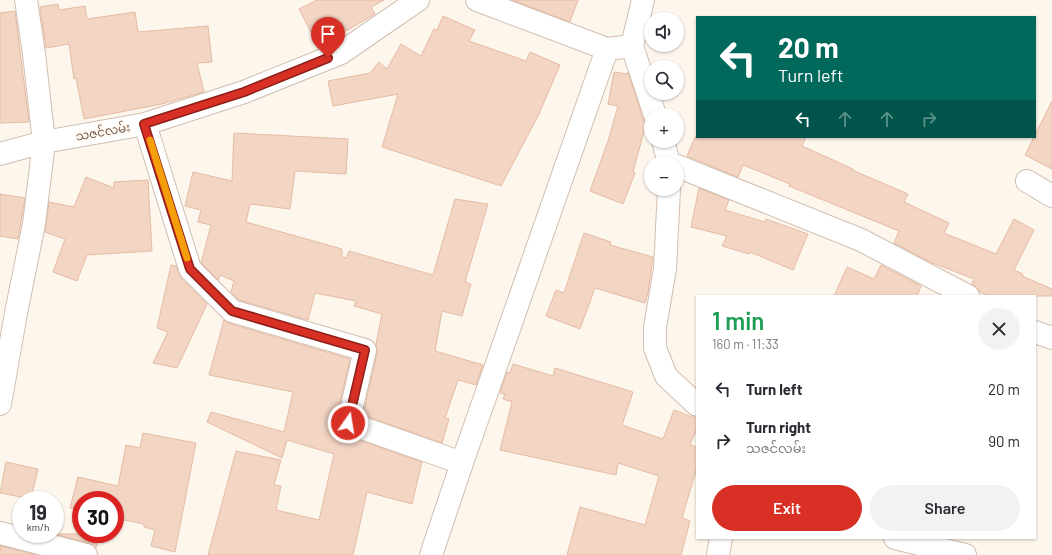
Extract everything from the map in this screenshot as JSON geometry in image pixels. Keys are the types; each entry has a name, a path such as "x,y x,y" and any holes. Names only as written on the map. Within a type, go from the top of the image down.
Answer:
{"street":[{"path":"0,404 8,313 34,224 44,142 26,0"},
{"name":"သဇင်လမ်း","path":"0,154 44,142 144,124 244,92 341,53 418,0"},
{"path":"477,0 607,49 632,46"},
{"path":"643,0 632,46 653,108"},
{"path":"431,555 607,49"},
{"path":"144,124 190,269 232,311 365,350 348,423 462,463"},
{"path":"684,169 861,240 966,295"},
{"path":"1027,181 1052,196"},
{"path":"669,196 665,269 655,327 654,348 666,376 696,404"},
{"path":"1036,332 1052,338"},
{"path":"0,533 86,555"},
{"path":"718,555 721,539"},
{"path":"899,539 965,555"}],"building":[{"path":"317,0 384,0 371,7 375,14 346,31 341,22 313,36 299,9"},
{"path":"512,0 578,0 570,22"},
{"path":"58,4 59,10 85,6 87,19 135,12 138,32 208,26 212,62 197,63 204,92 162,104 84,119 76,78 74,79 69,44 46,48 40,7"},
{"path":"15,11 29,122 0,123 0,13"},
{"path":"443,16 475,30 469,41 526,61 530,52 560,65 539,114 501,186 382,147 398,94 333,106 328,81 370,73 379,62 387,69 401,44 421,56 434,29 437,30"},
{"path":"614,72 627,74 628,72 644,121 644,131 633,172 635,173 623,204 590,191 608,141 618,106 608,104"},
{"path":"1052,101 1052,169 1025,155 1034,138 1036,138 1036,133"},
{"path":"234,133 348,139 346,174 295,171 290,209 250,204 246,222 342,249 342,257 346,258 349,251 433,275 455,199 488,204 465,282 471,284 462,316 442,311 435,351 483,365 476,385 458,380 445,418 449,419 442,443 363,415 377,353 376,344 382,314 354,306 356,301 315,293 308,320 239,300 231,292 234,281 220,275 218,280 201,263 211,225 198,222 201,210 185,206 193,172 232,181"},
{"path":"695,137 806,138 802,146 853,169 852,170 908,194 904,202 949,223 944,233 996,254 1014,219 1034,230 1014,270 1023,274 1022,276 1052,289 1052,296 986,295 980,292 972,284 974,279 930,262 894,243 899,231 789,186 790,184 743,165 738,177 687,156"},
{"path":"86,177 114,188 114,182 148,180 152,251 87,255 77,281 53,272 65,239 45,232 49,202 74,207"},
{"path":"699,188 729,200 725,210 765,222 766,219 808,234 793,270 750,252 749,254 722,246 727,236 691,227"},
{"path":"0,194 25,198 18,239 0,236"},
{"path":"584,233 611,242 610,245 653,257 648,293 645,303 595,288 580,329 546,316 556,290 564,293"},
{"path":"171,265 176,266 181,278 207,304 177,368 153,363 168,332 157,328"},
{"path":"881,265 921,286 917,295 834,295 847,267 874,279"},
{"path":"224,320 228,323 350,359 336,420 336,426 339,431 344,435 422,462 412,504 367,492 353,555 208,555 236,451 281,460 274,485 281,486 276,510 319,520 334,454 287,440 282,458 207,422 211,412 284,432 293,392 209,375"},
{"path":"513,364 553,376 555,368 633,392 622,425 663,439 674,410 696,419 696,430 690,445 696,447 696,470 682,518 690,521 681,555 567,555 580,507 645,525 659,476 618,463 616,475 500,450 512,402 503,399 505,394 500,393 507,372 510,373"},
{"path":"143,433 196,443 175,552 151,546 155,530 144,527 144,524 124,520 124,491 74,491 78,477 118,486 126,445 140,448"},
{"path":"6,462 38,469 33,491 12,491 12,495 0,493"},
{"path":"64,534 72,534 72,539 64,537"},
{"path":"89,543 97,543 96,548"},
{"path":"0,546 36,555 0,555"}],"slow traffic":[{"path":"150,140 187,258"}],"route":[{"path":"328,58 244,92 144,124 190,269 232,311 365,350 348,423"}]}
